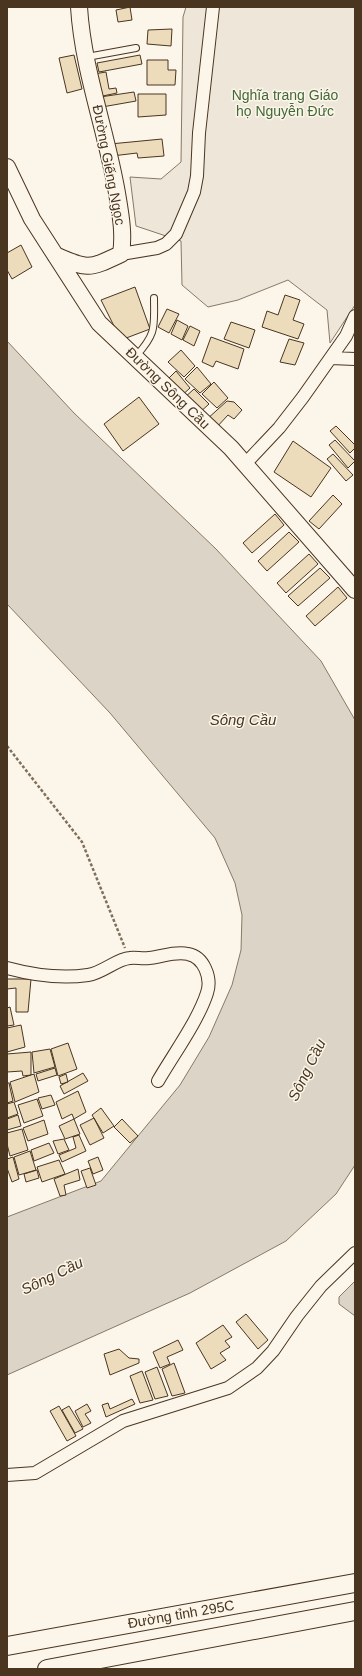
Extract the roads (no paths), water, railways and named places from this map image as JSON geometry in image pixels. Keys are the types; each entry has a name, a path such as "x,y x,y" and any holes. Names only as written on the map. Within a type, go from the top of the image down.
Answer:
{"main road":[{"name":"Đường Giếng Ngọc","path":"79,7 87,57 115,179 122,230 123,243 121,254"},
{"name":"Đường Sông Cầu","path":"7,167 32,219 99,323 136,357 245,464 355,590"},
{"path":"55,255 75,264 92,267 121,254"},
{"name":"Đường tỉnh 295C","path":"7,1646 355,1583"},
{"name":"Đường tỉnh 295C","path":"47,1669 355,1611"}],"street":[{"path":"121,254 157,248 166,244 176,234 194,192 197,176 198,133 213,7"},
{"path":"245,464 279,428 332,358 346,336 355,316"},
{"path":"332,358 355,359"},
{"path":"7,968 61,977 90,975 129,958 146,958 176,953 189,954 200,960 206,971 208,983 207,992 158,1081"},
{"path":"7,1475 35,1473 123,1421 228,1388 257,1368 274,1351 297,1316 321,1286 355,1253"}],"lane":[{"path":"87,57 136,48"},
{"path":"136,357 151,337 155,325 154,298"}],"water":[{"name":"Sông Cầu","path":"7,341 74,413 216,549 321,661 355,720 355,1165 336,1194 286,1241 190,1293 7,1375 7,1217 101,1181 180,1085 209,1037 232,985 241,950 242,915 235,883 215,838 110,713 7,604"},
{"path":"355,1281 355,1316 339,1304 339,1297"}],"park label":[{"name":"Nghĩa trang Giáo họ Nguyễn Đức","path":"285,104"}]}
